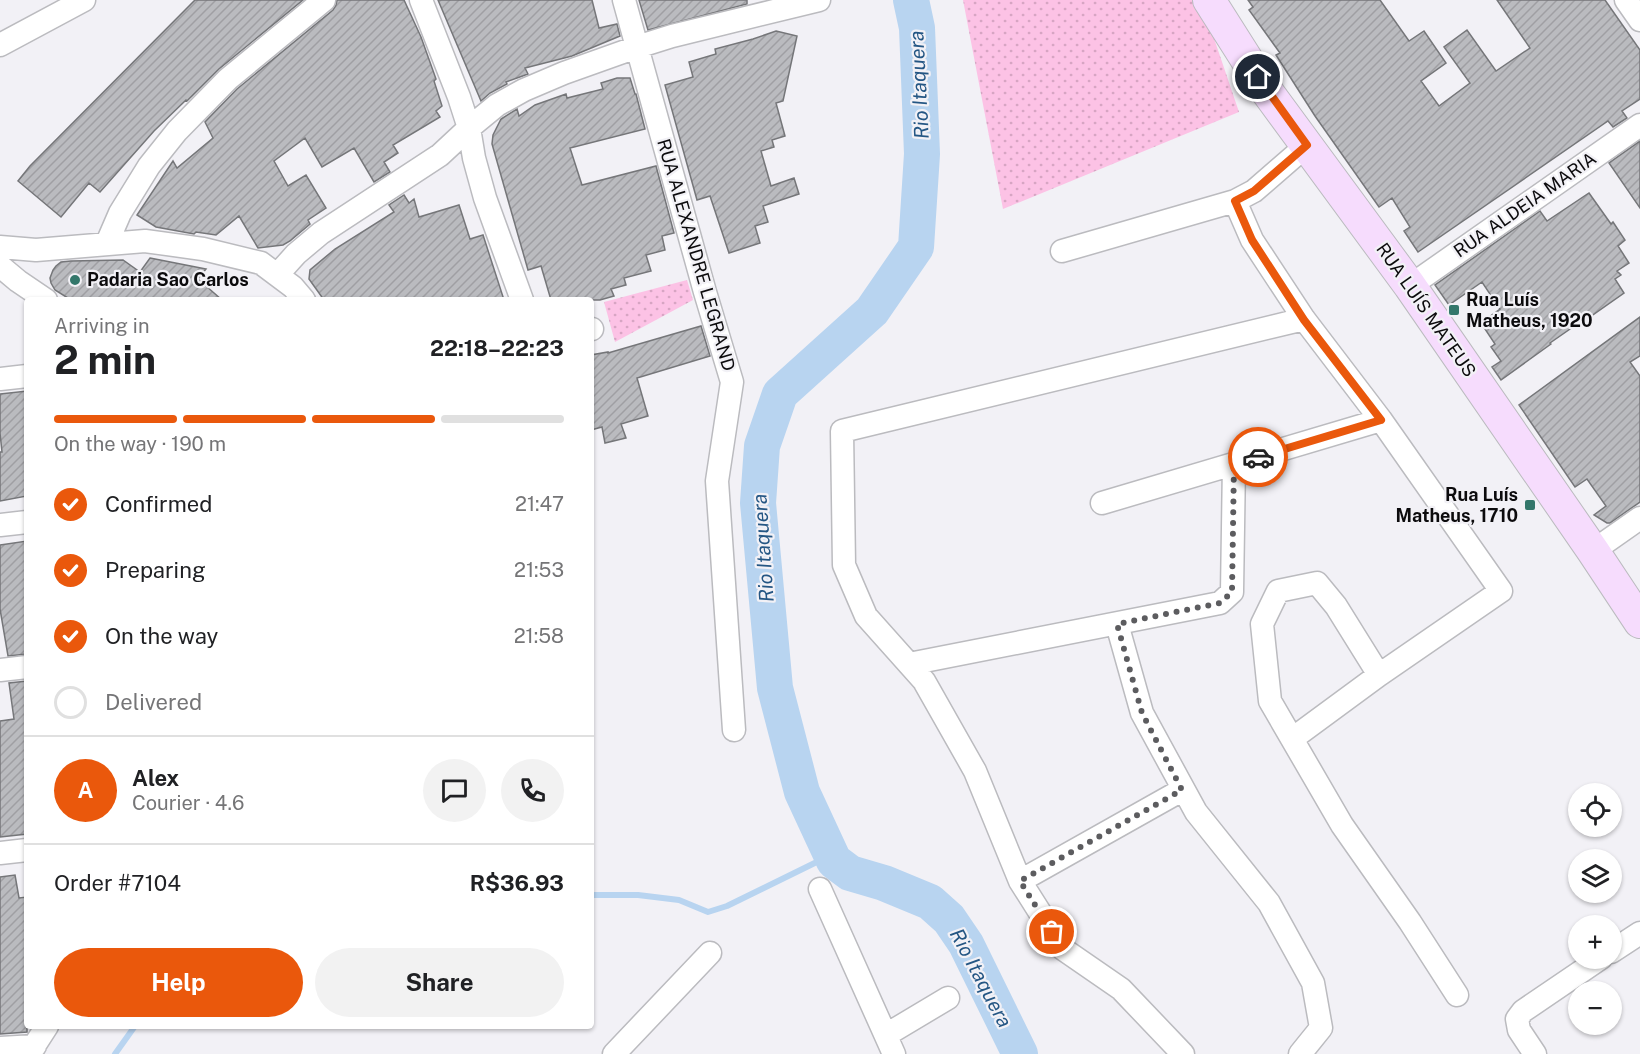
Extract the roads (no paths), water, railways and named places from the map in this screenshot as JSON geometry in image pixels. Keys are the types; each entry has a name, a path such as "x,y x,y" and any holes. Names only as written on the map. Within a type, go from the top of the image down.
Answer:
{"main road":[{"name":"RUA LUÍS MATEUS","path":"1212,2 1266,90 1410,285 1640,622"}],"street":[{"path":"0,45 84,0"},
{"path":"107,243 120,213 149,166 177,131 228,79 324,0"},
{"path":"422,0 469,128 474,158 485,198 521,297"},
{"name":"RUA ALEXANDRE LEGRAND","path":"624,0 732,382 717,481 734,730"},
{"path":"277,275 296,254 321,233 440,154 497,105 524,90 564,73 672,36 819,0"},
{"path":"1626,0 1640,20"},
{"name":"RUA ALDEIA MARIA","path":"1410,285 1640,125"},
{"path":"1062,251 1235,201 1254,191 1307,145"},
{"path":"1235,201 1252,240 1304,320 1381,420 1501,591 1379,675 1292,739"},
{"path":"0,247 36,250 145,241 203,249 261,263 293,287 301,297"},
{"path":"0,266 42,297"},
{"path":"1183,1054 1121,989 1063,949 1020,881 975,771 924,681 866,616 844,566 842,431 1304,320"},
{"path":"0,379 24,376"},
{"path":"1102,504 1381,420"},
{"path":"909,664 1220,603 1232,592 1234,464"},
{"path":"1593,551 1640,518"},
{"path":"0,525 24,522"},
{"path":"1379,675 1336,606 1317,583 1278,591 1262,624 1270,701 1342,825 1410,922 1457,995"},
{"path":"1117,624 1142,713 1182,790 1196,812 1269,903 1314,982 1321,1028 1300,1054"},
{"path":"0,670 24,667"},
{"path":"1020,881 1182,790"},
{"path":"0,853 24,850"},
{"path":"820,889 890,1045 948,998"},
{"path":"1622,945 1640,933"},
{"path":"614,1054 710,953"},
{"path":"1535,1054 1519,1030 1517,1019 1523,1011 1585,969"},
{"path":"0,1048 32,1050 45,1029"}],"waterway":[{"name":"Rio Itaquera","path":"911,0 917,28 922,154 916,247 872,311 780,394 762,446 758,503 775,688 802,792 834,861 850,873 884,883 930,902 949,919 966,944 1020,1054"},
{"path":"594,895 638,895 679,900 708,912 727,906 831,855"},
{"path":"115,1054 133,1029"}],"place":[{"name":"Padaria Sao Carlos","path":"75,280"},
{"name":"Rua Luís Matheus, 1920","path":"1454,310"},
{"name":"Rua Luís Matheus, 1710","path":"1530,505"}]}
